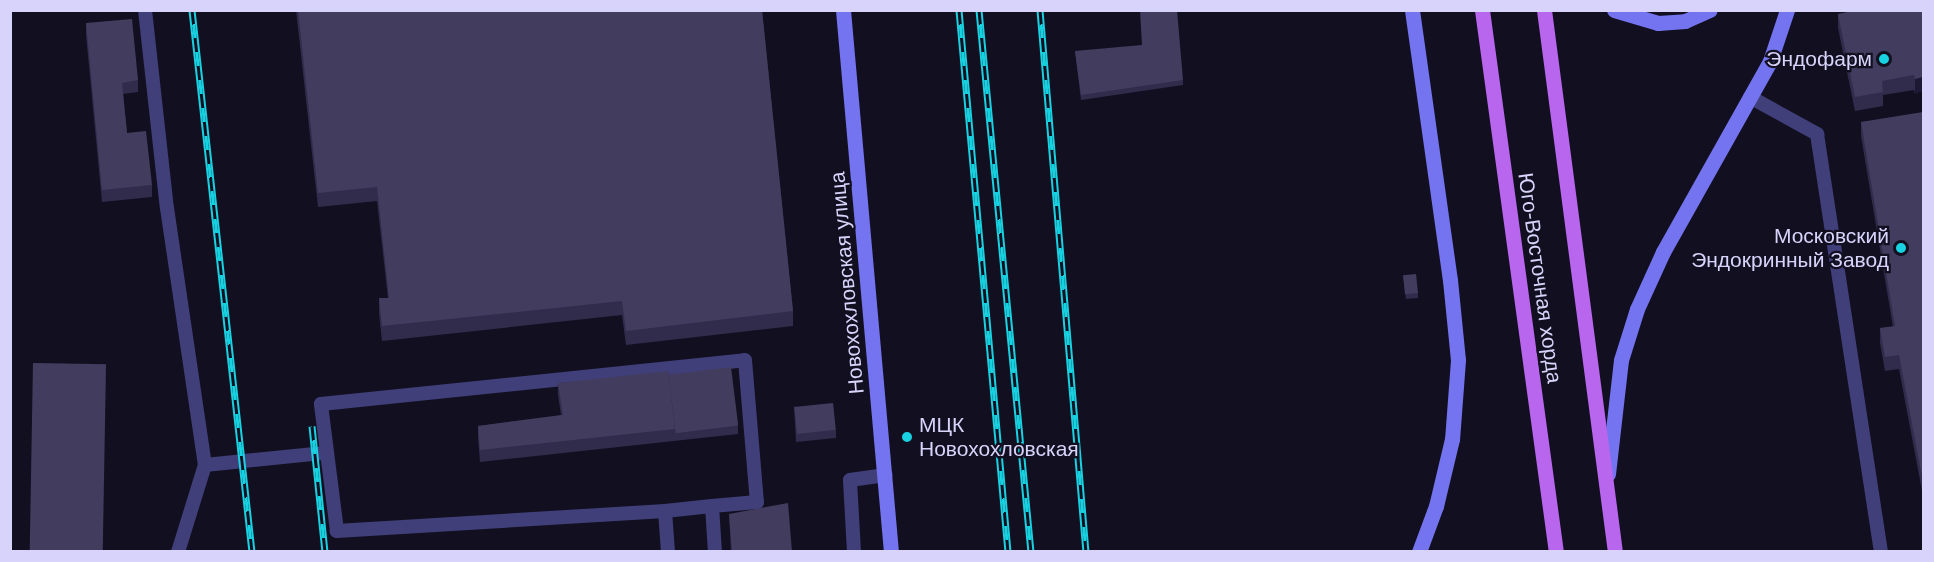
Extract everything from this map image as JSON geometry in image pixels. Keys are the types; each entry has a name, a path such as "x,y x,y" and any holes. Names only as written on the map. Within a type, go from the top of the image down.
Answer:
{"main road":[{"name":"Юго-Восточная хорда","path":"1482,10 1556,552"},
{"name":"Юго-Восточная хорда","path":"1544,10 1615,552"}],"street":[{"name":"Новохохловская улица","path":"843,10 886,475 891,552"},
{"path":"1412,10 1450,280 1458,360 1452,439 1436,506 1419,552"},
{"path":"1614,10 1658,23 1685,21 1710,10"},
{"path":"1607,489 1621,360 1637,309 1663,252 1770,61 1787,10"}],"lane":[{"path":"145,10 167,208 206,465 177,552"},
{"path":"1750,97 1817,134 1881,552"},
{"path":"744,360 757,502 712,506 665,511 337,531 324,453 321,404 744,360"},
{"path":"206,465 324,453"},
{"path":"854,552 849,480 886,475"},
{"path":"712,506 715,552"},
{"path":"665,511 668,552"}],"building":[{"path":"298,10 762,10 793,311 626,331 622,301 382,326 379,298 389,298 377,187 318,193"},
{"path":"1140,10 1177,10 1183,80 1081,95 1075,51 1142,45"},
{"name":"Эндофарм","path":"1857,10 1923,10 1923,77 1915,79 1914,75 1882,81 1883,92 1855,97 1838,14"},
{"path":"132,19 138,80 122,83 127,133 146,131 152,185 102,190 86,23"},
{"name":"Московский Эндокринный Завод","path":"1923,112 1923,482 1899,355 1885,357 1880,328 1895,326 1861,122"},
{"path":"1416,274 1418,293 1405,294 1403,275"},
{"path":"33,363 106,364 103,552 30,552"},
{"path":"731,367 738,426 676,433 668,375"},
{"path":"668,371 675,429 480,450 478,426 563,415 558,383"},
{"path":"833,403 836,430 797,434 794,407"},
{"path":"788,503 792,552 732,552 729,514"}],"railway":[{"path":"192,10 252,552"},
{"path":"959,10 1008,552"},
{"path":"979,10 1031,552"},
{"path":"1040,10 1086,552"},
{"path":"312,426 325,552"}],"place":[{"name":"Эндофарм","path":"1884,59"},
{"name":"Московский Эндокринный Завод","path":"1901,248"},
{"name":"МЦК Новохохловская","path":"907,437"}]}
